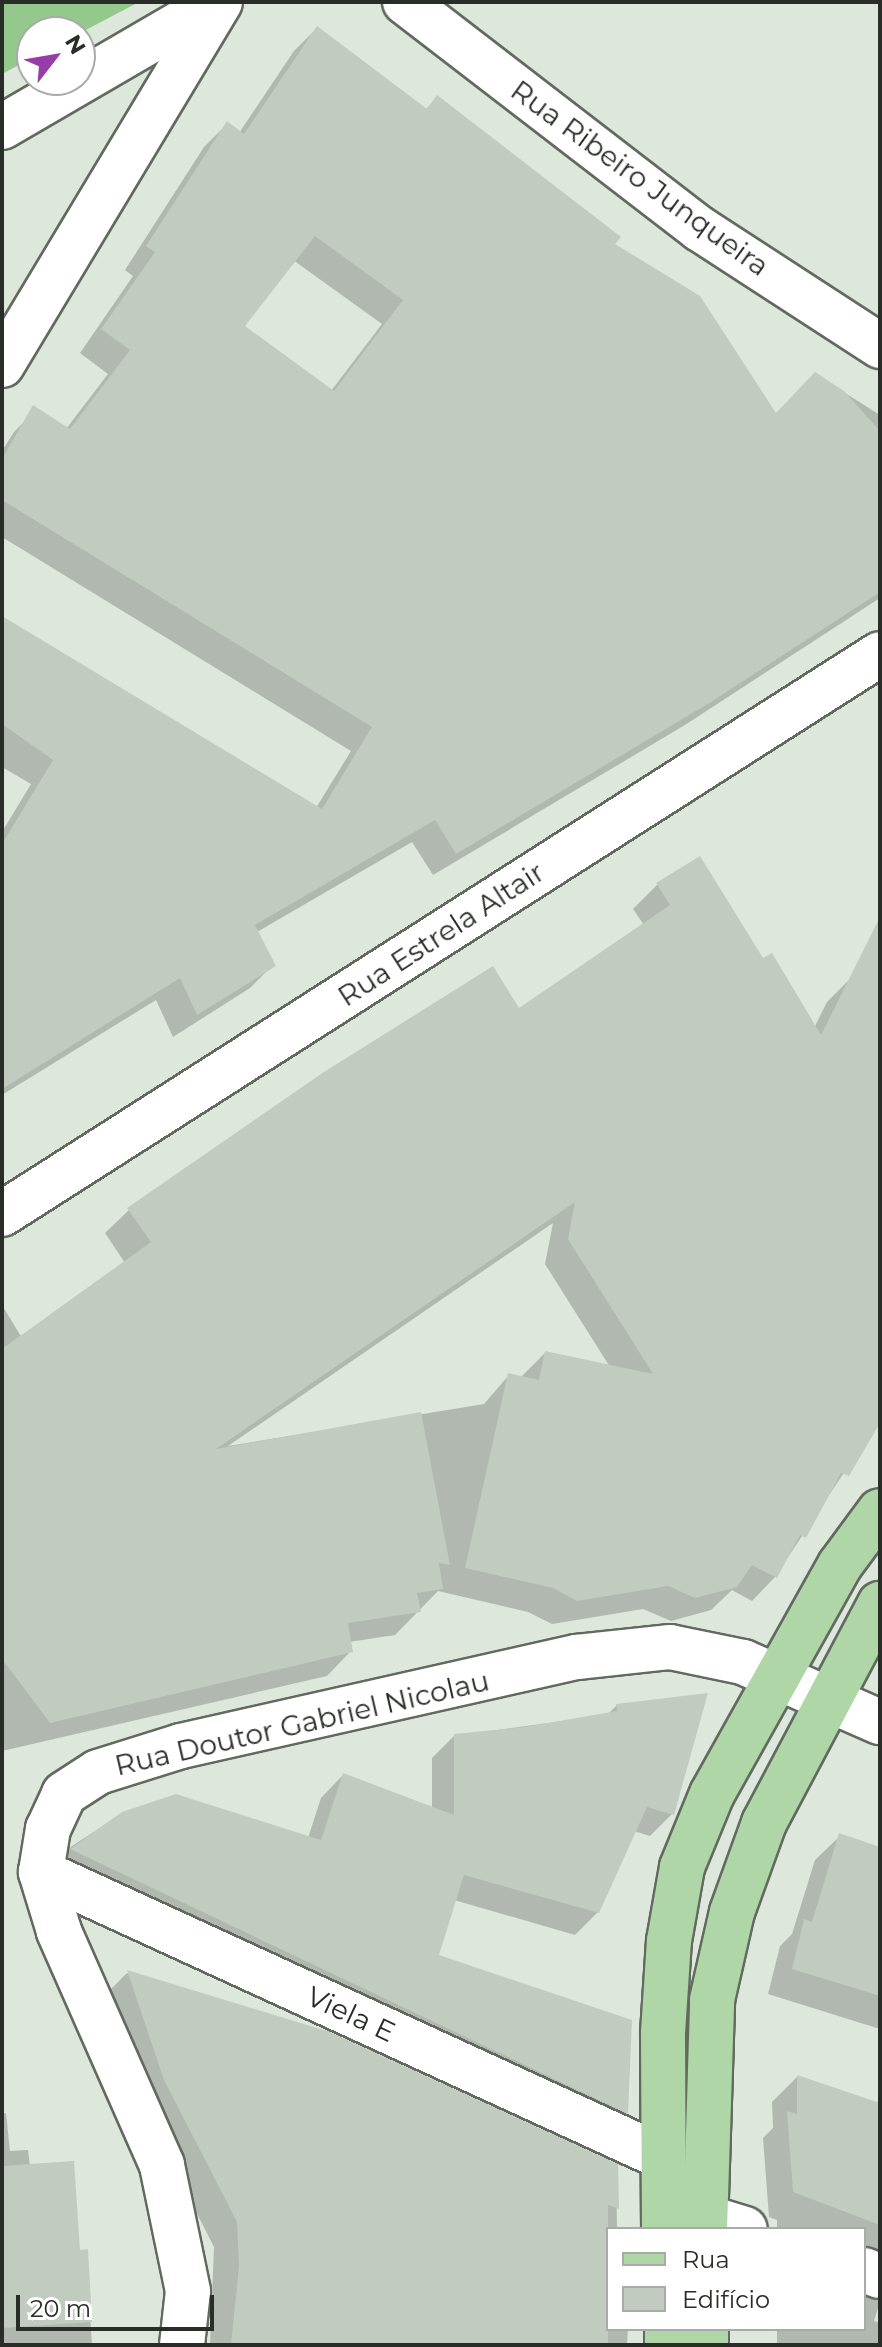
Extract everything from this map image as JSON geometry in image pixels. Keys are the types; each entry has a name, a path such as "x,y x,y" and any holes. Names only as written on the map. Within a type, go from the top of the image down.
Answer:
{"main road":[{"path":"684,2219 662,2157 669,1941 681,1870 712,1794 840,1565 880,1511"},
{"path":"684,2219 712,2000 732,1912 764,1823 880,1604"}],"street":[{"path":"2,127 218,2"},
{"path":"2,365 218,2"},
{"name":"Rua Ribeiro Junqueira","path":"405,2 700,229 880,346"},
{"name":"Rua Estrela Altair","path":"2,1214 880,654"},
{"name":"Rua Doutor Gabriel Nicolau","path":"182,2345 188,2291 162,2165 59,1931 41,1872 48,1829 64,1794 98,1772 181,1746 593,1655 670,1647 743,1662 829,1703 880,1722"},
{"name":"Viela E","path":"41,1872 662,2157"},
{"path":"684,2219 733,2227"}],"green space":[{"path":"2,2 139,2 96,25 96,16 16,16 16,67 2,74"}],"building":[{"path":"317,26 427,109 437,95 621,237 615,244 700,296 776,413 815,372 844,391 880,431 880,592 711,702 456,854 435,820 255,925 276,966 197,1015 180,978 2,1089 2,844 53,760 2,724 2,616 322,809 372,727 2,500 2,459 33,405 70,429 130,350 101,329 155,252 146,246 227,121 244,134","holes":["315,236 403,300 334,391 245,326"]},
{"path":"700,856 763,958 772,953 821,1035 880,917 880,1423 849,1476 841,1473 806,1538 800,1535 777,1578 752,1565 737,1587 695,1598 668,1586 577,1601 553,1588 465,1568 508,1373 539,1380 545,1351 653,1374 568,1239 575,1202 216,1449 421,1412 450,1565 439,1563 443,1589 417,1593 421,1612 348,1623 353,1652 50,1723 2,1659 2,1349 151,1242 127,1208 324,1072 493,966 519,1008 670,905 656,883"},
{"path":"708,1693 674,1815 647,1807 599,1913 464,1875 439,1955 632,2020 628,2114 70,1849 122,1812 176,1794 321,1840 343,1773 454,1815 454,1734 525,1727 617,1711 616,1704"},
{"path":"839,1833 880,1847 880,1996 792,1969 804,1919 812,1922"},
{"path":"127,1970 330,2032 618,2164 619,2209 608,2205 606,2227 608,2345 231,2345 239,2266 237,2222 164,2080"},
{"path":"797,2075 880,2103 880,2225 793,2192 787,2111 797,2114"},
{"path":"74,2161 80,2250 88,2249 92,2322 2,2328 2,2166"}]}
